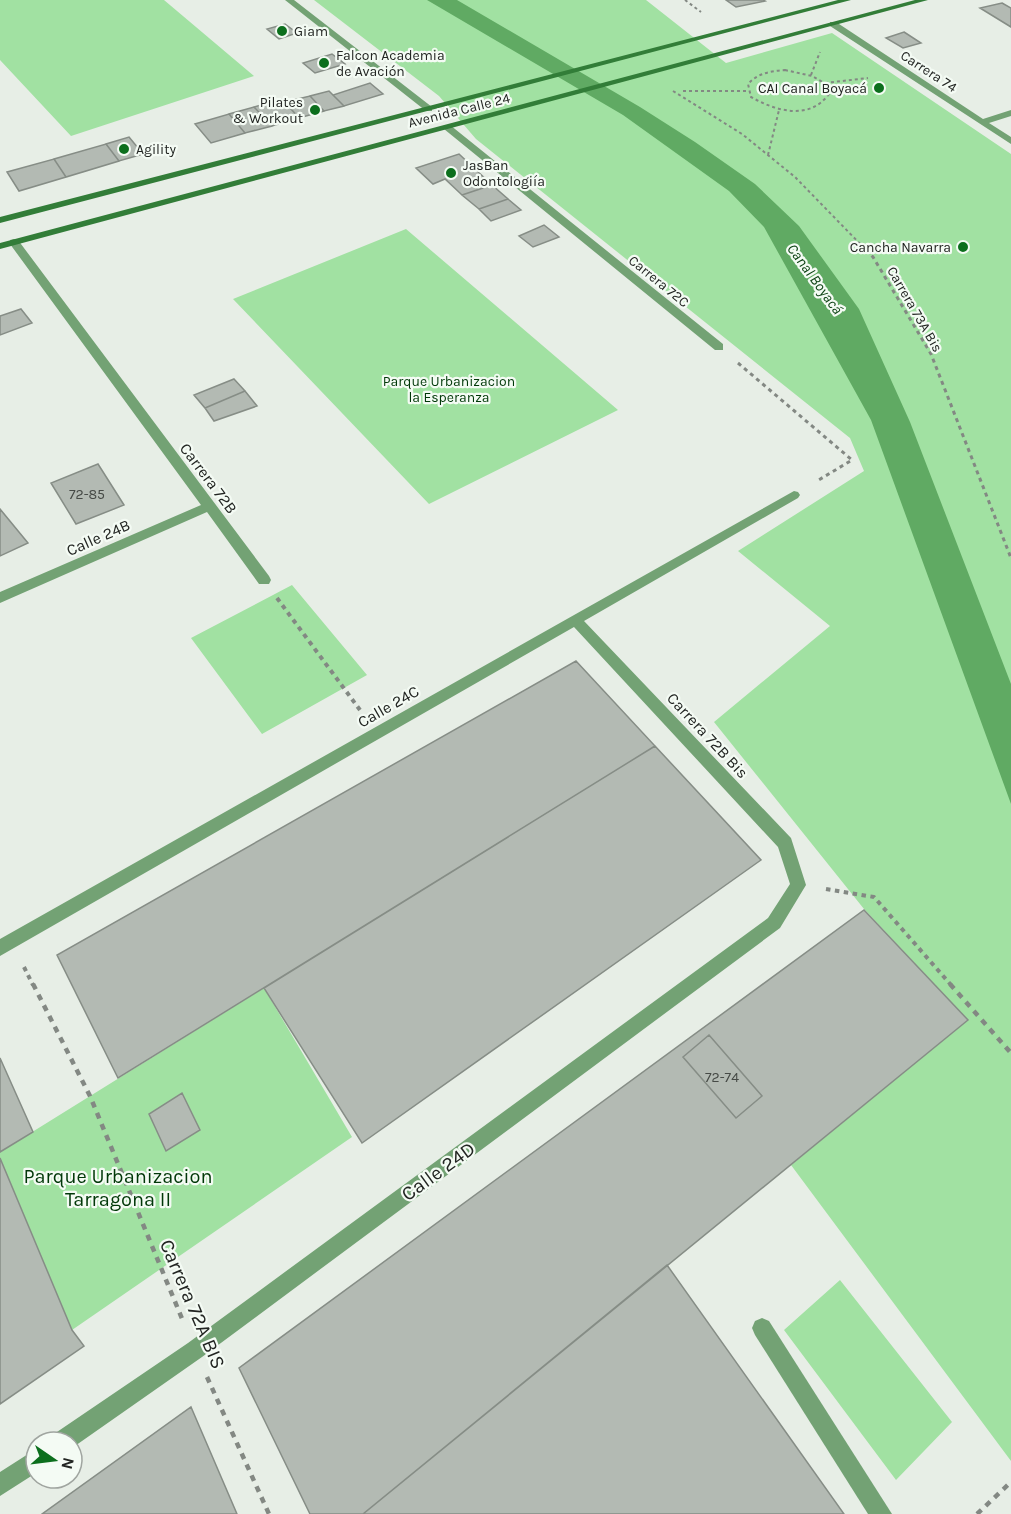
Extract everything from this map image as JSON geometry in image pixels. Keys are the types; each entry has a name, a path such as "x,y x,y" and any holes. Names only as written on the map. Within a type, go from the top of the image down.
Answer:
{"main road":[{"name":"Avenida Calle 24","path":"0,220 847,0"},
{"name":"Avenida Calle 24","path":"0,246 924,0"}],"street":[{"path":"290,0 429,109"},
{"name":"Carrera 74","path":"833,24 1011,141"},
{"path":"982,122 1011,113"},
{"name":"Carrera 72C","path":"447,127 719,347"},
{"name":"Carrera 72B","path":"14,242 264,580"},
{"name":"Calle 24C","path":"6,945 794,495"},
{"name":"Calle 24B","path":"0,598 210,506"},
{"name":"Carrera 72B Bis","path":"575,620 785,843 798,885"},
{"name":"Calle 24D","path":"79,1430 195,1350 774,924 798,885"},
{"path":"762,1328 881,1514"},
{"path":"0,1485 24,1468"}],"path":[{"path":"785,70 811,75 824,83 830,90 830,96 818,108 806,111 778,110 758,102 748,91 748,84 761,74 785,70"},
{"name":"Carrera 73A Bis","path":"666,85 742,134 795,177 873,257 930,354 1011,558"},
{"path":"673,91 748,91"},
{"path":"768,155 778,110"},
{"path":"719,347 852,460 794,495"},
{"path":"1004,542 1011,537"},
{"path":"264,580 377,733"},
{"path":"798,885 874,897 1011,1053"},
{"name":"Carrera 72A BIS","path":"6,945 90,1096 195,1350 269,1514"},
{"path":"977,1514 1011,1482"}],"green space":[{"path":"0,0 164,0 254,76 71,136 0,60"},
{"path":"314,0 646,0 726,63 832,33 1011,154 1011,1461 791,1165 968,1020 864,909 714,722 830,626 738,551 864,471 850,438 476,139 439,96"},
{"name":"Parque Urbanizacion la Esperanza","path":"406,229 618,410 429,504 233,299"},
{"path":"292,585 367,675 262,734 191,638"},
{"name":"Parque Urbanizacion Tarragona II","path":"264,988 352,1137 72,1330 0,1158 0,1152"},
{"path":"840,1280 952,1422 896,1480 784,1330"}],"water":[{"name":"Canal Boyacá","path":"427,0 457,0 640,107 755,184 799,226 859,309 910,422 1011,684 1011,804 871,420 764,227 729,191 623,115"}],"building":[{"path":"726,0 763,0 765,1 736,7"},
{"path":"1002,3 1011,8 1011,27 980,8"},
{"name":"Giam","path":"285,24 297,33 279,39 267,29"},
{"path":"904,32 921,43 903,48 886,38"},
{"name":"Falcon Academia de Avación","path":"332,54 345,64 315,73 303,63"},
{"path":"370,83 383,94 344,106 333,95"},
{"path":"329,91 344,106 324,111 310,96"},
{"path":"310,96 324,111 299,118 285,102"},
{"path":"282,99 299,118 272,126 254,107"},
{"path":"254,107 272,126 245,133 229,114"},
{"path":"229,114 245,133 211,143 195,124"},
{"name":"Agility","path":"129,137 143,154 119,161 106,144"},
{"path":"106,144 119,161 66,177 54,159"},
{"name":"JasBan Odontologiía","path":"459,154 492,185 462,195 445,179 433,184 416,168"},
{"path":"54,159 66,177 19,191 7,172"},
{"path":"492,185 508,199 479,209 462,195"},
{"path":"508,199 521,210 491,221 479,209"},
{"path":"544,225 559,237 533,247 519,236"},
{"path":"21,309 32,323 0,335 0,316"},
{"path":"234,379 245,391 205,408 194,395"},
{"path":"245,391 257,406 214,421 205,408"},
{"path":"98,464 124,505 76,524 51,483"},
{"path":"0,509 28,543 0,556"},
{"path":"576,661 655,746 118,1078 57,955"},
{"path":"655,746 761,860 362,1143 264,988"},
{"path":"864,910 968,1020 363,1514 310,1514 239,1368"},
{"path":"709,1035 762,1096 736,1118 683,1057"},
{"path":"0,1058 33,1132 0,1152"},
{"path":"182,1093 200,1130 166,1151 149,1114"},
{"path":"0,1158 72,1330 84,1346 0,1404"},
{"path":"667,1265 844,1514 363,1514"},
{"path":"191,1407 237,1514 42,1514 75,1490 84,1490 84,1484"}],"place":[{"name":"Giam","path":"282,31"},
{"name":"Falcon Academia de Avación","path":"324,63"},
{"name":"CAI Canal Boyacá","path":"879,88"},
{"name":"Pilates & Workout","path":"315,110"},
{"name":"Agility","path":"124,149"},
{"name":"JasBan Odontologiía","path":"451,173"},
{"name":"Cancha Navarra","path":"963,247"}]}
